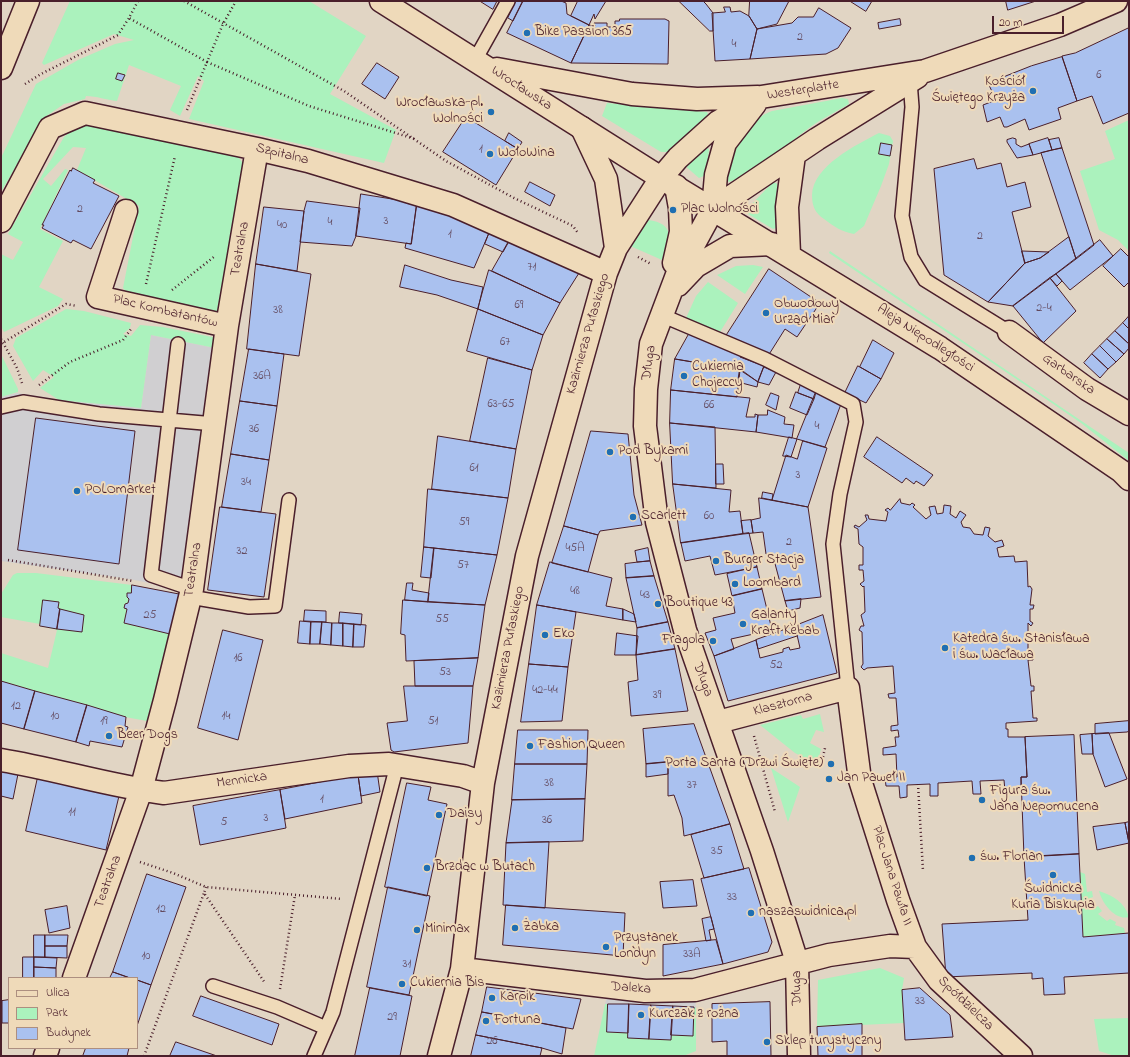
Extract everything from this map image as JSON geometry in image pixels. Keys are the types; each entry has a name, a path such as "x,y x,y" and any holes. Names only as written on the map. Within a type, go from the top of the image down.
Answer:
{"street":[{"path":"1,67 28,1"},
{"name":"Wrocławska","path":"381,1 668,182"},
{"name":"Westerplatte","path":"668,182 678,158 718,122 761,97 917,76 1060,25 1116,1"},
{"path":"481,64 632,94 697,99 761,97"},
{"name":"Westerplatte","path":"713,209 817,139 917,76"},
{"path":"713,209 716,175 726,143 761,97"},
{"name":"Szpitalna","path":"1,221 50,128 85,113 308,161 454,205 606,273"},
{"path":"582,128 606,179 616,248"},
{"name":"Teatralna","path":"74,977 119,856 141,790 191,593 215,424 227,326 257,149"},
{"path":"780,249 794,155"},
{"name":"Aleja Niepodległości","path":"668,182 940,348 1121,471 1129,479"},
{"name":"Kazimierza Pułaskiego","path":"439,1056 462,969 484,783 527,556 606,273 616,248 668,182"},
{"name":"Długa","path":"664,306 681,232 680,208 668,182"},
{"name":"Długa","path":"713,209 688,252 664,306 651,344 646,390 645,426 657,522 685,630 718,722 797,962 799,1056"},
{"name":"Plac Kombatantów","path":"126,211 98,297 227,326"},
{"name":"Długa","path":"664,306 696,266 713,254 730,246 780,249"},
{"name":"Garbarska","path":"1009,332 1087,389 1129,414"},
{"name":"Klasztorna","path":"718,722 848,688"},
{"name":"Plac Jana Pawła II","path":"797,962 829,955 890,946 915,947 898,900 860,780 848,688"},
{"name":"Mennicka","path":"1,760 42,767 141,790 164,792 349,766 397,765 463,776 484,783"},
{"name":"Spółdzielcza","path":"915,947 939,980 1021,1056"},
{"name":"Daleka","path":"462,969 645,991 695,990 773,971 797,962"}],"lane":[{"path":"481,64 508,1"},
{"path":"917,76 912,106 902,216 911,257 925,280 1009,332"},
{"path":"664,306 853,404 856,422 840,494 833,544 848,688"},
{"path":"178,344 151,575 191,593 249,607 275,606 289,500"},
{"path":"1,407 23,402 99,414 215,424"},
{"path":"314,1056 333,1012 397,765"},
{"path":"213,986 277,1004 326,1028"}],"path":[{"path":"26,84 41,74 118,35 138,1"},
{"path":"184,1 344,91 460,168 514,198 574,226 578,233"},
{"path":"141,307 183,120 223,24 236,1"},
{"path":"129,18 207,62 308,106 415,139"},
{"path":"1,339 17,368"},
{"path":"8,560 136,582"},
{"path":"748,714 777,819"},
{"path":"823,757 825,748"},
{"path":"918,784 923,871"},
{"path":"138,862 174,872 206,887 362,900"},
{"path":"144,1056 206,887"},
{"path":"204,893 277,1004"},
{"path":"277,1004 295,894"}],"shaded area":[{"path":"151,335 215,348 180,589 129,579 1,561 1,397 17,393 59,400 141,408"},
{"path":"607,997 695,997 696,1008 605,1004"}],"green space":[{"path":"70,1 309,1 366,36 330,94 396,130 384,163 189,119 204,81 198,76 180,116 170,110 181,86 129,65 117,101 86,96 85,99 64,104 45,117 1,192 1,158 36,84 78,60 115,44 134,40 114,34 44,65 42,63"},
{"path":"842,98 848,99 849,104 799,135 761,166 740,178 729,182 724,178 728,157 746,129 758,118 772,111"},
{"path":"607,103 707,112 709,116 708,120 668,152 661,152 602,116"},
{"path":"1129,120 1129,251 1118,240 1099,230 1080,171 1115,159 1105,131"},
{"path":"85,124 97,124 234,152 246,167 217,312 160,306 132,299 123,288 139,206 77,170 86,148 73,147 43,179 51,186 65,169 68,170 40,229 63,241 39,287 63,299 58,306 4,332 1,326 1,254 13,260 23,242 8,234 64,137 72,130"},
{"path":"879,133 890,136 893,141 889,164 864,226 854,234 846,232 831,224 816,212 812,199 814,185 820,175 837,158 848,150"},
{"path":"707,146 709,150 706,175 699,178 684,165"},
{"path":"773,182 778,184 776,198 779,227 773,229 748,214 748,208"},
{"path":"648,220 663,225 669,234 668,246 662,260 628,245 640,223"},
{"path":"830,251 1129,453 1129,461 1081,423 829,253"},
{"path":"753,265 763,267 745,294 717,275 736,266"},
{"path":"708,282 738,303 720,332 686,318 696,296"},
{"path":"66,309 84,311 131,323 130,328 123,334 131,336 140,325 163,327 217,338 215,348 151,335 141,408 59,400 40,388 54,377 43,370 33,381 13,346 16,338"},
{"path":"1,354 18,389 18,392 1,397"},
{"path":"17,573 36,573 132,585 131,593 127,594 129,599 128,603 125,604 124,608 127,609 124,623 170,634 147,721 125,717 1,681 1,653 48,668 57,630 40,626 40,624 1,617 1,594 13,575"},
{"path":"820,714 824,732 816,730 810,743 821,749 817,764 795,753 760,725 801,715 803,719"},
{"path":"771,768 800,787 788,822"},
{"path":"1080,872 1085,874 1087,892 1092,891 1093,897 1090,898 1095,908 1098,906 1102,911 1098,914 1107,921 1110,919 1116,922 1115,925 1124,928 1125,933 1083,937"},
{"path":"1099,891 1118,900 1124,907 1129,917 1124,918 1114,914 1106,906"},
{"path":"880,968 904,978 902,990 904,1023 817,1027 818,980"},
{"path":"605,1004 608,1004 607,1032 628,1033 628,1038 671,1035 692,1036 694,1007 696,1008 696,1051 683,1056 594,1056"},
{"path":"1129,1018 1129,1056 1115,1056 1099,1051 1094,1019"}],"building":[{"path":"480,1 497,1 493,9"},
{"path":"516,1 523,1 513,21 508,18"},
{"path":"523,1 561,1 566,3 567,14 589,25 571,63 507,33"},
{"path":"578,1 606,1 595,19 594,14 589,25 571,16"},
{"path":"679,1 703,1 713,13 713,31 710,31"},
{"path":"750,1 789,1 777,24 757,29 749,16"},
{"path":"850,1 872,1 866,11"},
{"path":"1006,1 1036,1 1008,10"},
{"path":"724,7 730,7 731,12 740,11 749,16 757,29 750,59 715,61 712,13 725,12"},
{"path":"819,8 851,28 838,48 826,54 750,59 757,29 792,23 798,17 813,17"},
{"path":"620,19 665,19 669,21 668,64 571,63 589,25 595,26 594,23 607,23 607,27 615,27 615,21 619,21"},
{"path":"900,19 901,25 879,29 878,23"},
{"path":"1129,28 1129,113 1103,124 1092,96 1077,101 1062,56 1075,53"},
{"name":"Kościół Świętego Krzyża","path":"1062,57 1077,101 1058,108 1061,119 1029,130 1025,119 1007,127 1004,127 1000,117 987,122 983,105 996,100 988,83 1031,66"},
{"path":"377,63 399,77 385,99 362,84"},
{"path":"118,73 125,75 122,81 116,79"},
{"path":"466,117 518,149 496,185 443,152"},
{"path":"509,133 522,142 518,149 505,141"},
{"path":"1013,138 1016,139 1016,144 1021,147 1029,144 1033,155 1017,158 1007,142 1007,140"},
{"path":"1048,138 1052,150 1033,155 1029,144"},
{"path":"1059,138 1062,148 1052,150 1049,140"},
{"path":"881,143 892,145 890,156 879,154"},
{"path":"1062,148 1094,245 1076,259 1041,153"},
{"path":"974,159 977,169 1001,163 1007,187 1025,182 1031,207 1012,212 1025,263 988,302 944,275 934,169"},
{"path":"73,168 95,180 93,183 119,196 91,249 73,240 71,243 42,228 44,225 42,225 70,170 71,171"},
{"path":"530,182 555,195 550,206 525,192"},
{"path":"361,194 417,203 411,244 356,236"},
{"path":"307,201 360,208 356,236 352,246 300,242 304,211"},
{"path":"417,203 492,226 474,268 405,248 406,243 411,244"},
{"path":"264,207 304,211 297,271 256,264"},
{"path":"492,226 512,236 503,252 485,244"},
{"path":"512,236 579,273 560,303 492,271"},
{"path":"1069,237 1076,259 1013,306 988,302 1025,263 1040,258"},
{"path":"1100,240 1113,256 1070,290 1056,274"},
{"path":"1121,249 1129,257 1129,282 1124,287 1103,266"},
{"path":"1022,251 1049,252 1040,258 1025,263"},
{"path":"256,264 311,274 299,356 247,349"},
{"path":"405,265 451,280 483,287 478,309 437,295 400,287"},
{"path":"769,269 820,303 797,337 785,329 768,356 726,336"},
{"path":"489,270 560,303 543,335 478,309"},
{"path":"1056,274 1062,281 1057,286 1050,278"},
{"path":"1050,278 1076,311 1043,343 1013,306"},
{"path":"478,309 543,335 532,370 467,351"},
{"path":"1129,316 1129,329 1123,323"},
{"path":"1123,323 1129,329 1129,344 1115,331"},
{"path":"1115,331 1129,344 1129,348 1124,354 1107,339"},
{"path":"689,334 764,366 758,382 740,370 675,359"},
{"path":"1107,339 1124,354 1116,362 1100,346"},
{"path":"873,340 894,353 881,379 860,367"},
{"path":"1100,346 1116,362 1108,369 1092,354"},
{"path":"249,349 284,354 277,406 240,401"},
{"path":"1092,354 1108,369 1100,378 1084,363"},
{"path":"488,358 532,370 516,449 470,441"},
{"path":"675,359 740,370 737,397 671,390"},
{"path":"858,366 881,379 866,403 845,393"},
{"path":"764,367 776,372 769,385 758,382"},
{"path":"740,369 758,382 757,387 738,382"},
{"path":"801,384 816,392 814,399 798,393"},
{"path":"671,390 750,398 746,417 755,417 755,414 758,415 756,432 670,423"},
{"path":"796,392 814,399 807,415 790,408"},
{"path":"816,392 841,404 825,447 797,439"},
{"path":"771,393 779,396 776,410 766,405"},
{"path":"240,401 277,406 269,460 231,454"},
{"path":"768,410 785,417 784,424 794,425 792,438 756,432 758,415 767,415"},
{"name":"POLOmarket","path":"36,418 135,431 119,564 18,550"},
{"path":"670,423 715,427 716,488 673,484"},
{"path":"591,431 628,434 634,495 642,525 600,531 598,535 564,526"},
{"path":"438,436 516,449 508,498 432,489"},
{"path":"789,437 797,439 791,457 783,456"},
{"path":"877,437 933,475 924,486 916,481 914,484 906,478 902,483 864,457"},
{"path":"803,441 827,448 808,507 772,500 786,455 797,459"},
{"path":"231,454 269,460 261,512 222,507"},
{"path":"716,464 723,464 724,484 716,484"},
{"path":"673,484 731,490 729,512 740,511 743,534 681,543"},
{"path":"428,489 508,498 497,555 424,547"},
{"path":"763,492 773,494 772,500 762,498"},
{"path":"759,498 808,507 821,597 785,601 774,560 766,554 763,532 753,533 751,520 760,518"},
{"name":"Katedra św. Stanisława i św. Wacława","path":"900,499 901,503 910,505 912,503 915,505 913,507 926,519 931,515 929,507 935,506 937,514 943,513 944,505 951,506 950,514 956,518 960,511 966,515 961,522 963,527 970,528 974,534 983,535 985,527 990,528 988,536 995,542 1002,540 1004,546 997,548 999,557 1014,556 1015,562 1027,561 1028,587 1030,586 1032,589 1030,605 1034,605 1033,609 1030,609 1030,621 1033,623 1031,626 1028,623 1028,655 1032,655 1033,660 1028,660 1031,686 1034,686 1034,691 1031,691 1033,718 1037,718 1037,721 1006,723 1008,737 1025,737 1027,777 1021,777 1021,790 1005,791 1004,780 980,781 981,794 973,794 972,781 938,783 938,796 930,796 930,784 907,785 907,797 900,798 899,786 886,786 885,778 897,777 896,754 883,755 883,748 896,746 895,737 899,737 898,730 891,731 891,726 898,725 896,698 889,698 888,694 895,693 893,666 867,668 864,670 861,667 863,664 862,632 859,630 861,626 864,626 861,615 865,612 864,586 863,587 860,584 864,581 863,570 859,570 859,565 863,565 863,547 859,544 858,529 854,527 855,525 859,527 867,520 865,515 868,515 869,519 886,521 888,512 885,510 888,508 890,510"},
{"path":"220,507 276,514 264,597 208,590"},
{"path":"751,520 753,533 743,534 741,521"},
{"path":"564,526 598,535 588,572 552,563"},
{"path":"749,533 757,567 715,575 710,556 685,561 681,543"},
{"path":"424,547 434,548 431,578 421,577"},
{"path":"434,548 497,555 485,605 428,602"},
{"path":"648,548 650,561 637,562 635,551"},
{"path":"650,561 654,576 626,578 625,564"},
{"path":"550,562 612,578 606,606 623,609 623,620 537,605"},
{"path":"757,567 762,589 732,596 727,574"},
{"path":"654,576 668,622 637,628 626,578"},
{"path":"407,583 413,583 412,590 429,593 428,602 405,600"},
{"path":"132,585 179,594 170,634 124,623 127,609 124,608 129,599 127,597 127,593 131,593"},
{"path":"762,589 772,630 731,639 734,649 714,656 705,633 716,630 713,618 735,613 732,596"},
{"path":"801,599 800,608 788,611 785,601"},
{"path":"43,600 59,602 58,608 60,609 57,629 40,626"},
{"path":"403,600 485,605 478,658 406,661 405,635 401,634"},
{"path":"537,605 576,612 568,667 529,664"},
{"path":"60,609 84,615 82,632 57,629"},
{"path":"623,609 634,614 636,622 623,620"},
{"path":"305,610 326,611 326,622 304,621"},
{"path":"340,612 362,614 361,625 339,623"},
{"path":"823,615 837,673 728,701 714,656 756,640 760,658 783,652 783,649 789,647 790,650 800,648 795,626"},
{"path":"300,621 311,622 310,644 298,643"},
{"path":"311,622 322,622 320,644 310,644"},
{"path":"322,622 332,623 331,645 320,644"},
{"path":"668,622 675,649 636,655 637,628"},
{"path":"332,623 343,623 343,646 331,645"},
{"path":"343,623 354,624 353,647 343,646"},
{"path":"354,624 366,625 364,647 353,647"},
{"path":"795,626 797,636 758,649 756,640"},
{"path":"223,630 263,640 238,740 198,728"},
{"path":"617,633 638,636 636,655 615,655"},
{"path":"675,649 688,711 631,716 628,682 638,680 636,655"},
{"path":"478,658 473,686 415,686 414,661"},
{"path":"529,664 568,667 562,721 521,722"},
{"path":"1,681 35,691 24,729 1,723"},
{"path":"404,686 473,686 468,743 394,752 391,750 387,723 407,721"},
{"path":"35,691 87,705 76,742 24,729"},
{"path":"87,705 126,717 125,726 128,727 122,747 90,741 89,746 76,742"},
{"path":"1129,721 1129,731 1127,732 1095,734 1095,724"},
{"path":"694,724 730,824 684,836 682,818 674,795 668,796 668,762 646,764 643,729"},
{"path":"518,730 588,730 587,764 515,764"},
{"path":"1109,733 1127,779 1105,787 1093,754 1092,734"},
{"path":"1092,734 1093,754 1082,754 1080,735"},
{"path":"1074,735 1079,854 1024,857 1021,777 1027,777 1025,737"},
{"path":"668,762 668,774 646,777 646,764"},
{"path":"515,764 587,764 585,799 512,800"},
{"path":"1,771 18,774 13,799 1,796"},
{"path":"377,771 380,792 361,796 358,775"},
{"path":"358,775 362,803 285,819 280,790"},
{"path":"38,777 119,796 106,850 26,831"},
{"path":"407,783 431,787 428,800 447,804 427,896 385,887"},
{"path":"280,790 286,828 200,845 193,806"},
{"path":"585,799 583,841 506,843 512,800"},
{"path":"1129,822 1129,843 1125,823"},
{"path":"1125,823 1129,843 1097,850 1093,827"},
{"path":"730,824 744,869 704,878 691,835"},
{"path":"549,842 545,908 503,905 506,843"},
{"path":"1079,854 1083,937 1129,933 1129,973 1064,977 1065,994 1044,995 1043,978 1032,979 1032,973 946,977 942,924 1028,920 1024,857"},
{"path":"749,868 772,942 768,952 723,964 701,879"},
{"path":"147,874 186,887 151,985 138,980 138,977 127,977 113,972"},
{"path":"693,880 697,906 663,908 660,882"},
{"path":"388,887 430,896 409,995 367,987"},
{"path":"506,905 625,913 623,956 503,945"},
{"path":"67,906 70,928 49,933 45,910"},
{"path":"711,917 714,929 709,930 711,940 706,941 702,919"},
{"path":"34,935 45,935 45,957 34,957"},
{"path":"45,935 68,935 67,946 45,946"},
{"path":"716,940 723,964 663,976 663,945"},
{"path":"45,946 67,946 67,958 45,957"},
{"path":"23,957 34,957 34,977 23,977"},
{"path":"34,957 57,958 56,968 34,967"},
{"path":"34,967 56,968 56,977 34,977"},
{"path":"113,972 127,977 110,977"},
{"path":"138,980 151,985 138,1023"},
{"path":"487,987 581,999 573,1029 482,1012"},
{"path":"370,988 412,996 400,1056 355,1056"},
{"path":"920,988 950,1015 953,1037 905,1040 902,990"},
{"path":"201,996 279,1024 272,1045 193,1016"},
{"path":"8,1000 8,1023 2,1023 2,1001"},
{"path":"770,1002 771,1056 727,1056 727,1041 712,1042 712,1004"},
{"path":"608,1004 629,1004 628,1033 607,1032"},
{"path":"629,1004 651,1005 649,1039 628,1038"},
{"path":"651,1005 673,1006 671,1040 649,1039"},
{"path":"673,1006 694,1007 693,1036 671,1035"},
{"path":"482,1012 566,1028 562,1054 542,1048 476,1035"},
{"path":"862,1024 862,1056 818,1056 817,1027"},
{"path":"476,1035 542,1048 540,1056 471,1056"},
{"path":"176,1042 217,1056 170,1056"},
{"path":"86,1049 129,1049 127,1056 83,1056"}],"place":[{"name":"Bike Passion 365","path":"527,33"},
{"name":"Kościół Świętego Krzyża","path":"1033,91"},
{"name":"Wrocławska-pl. Wolności","path":"491,112"},
{"name":"WołoWina","path":"490,154"},
{"name":"Plac Wolności","path":"673,210"},
{"name":"Obwodowy Urząd Miar","path":"766,313"},
{"name":"Cukiernia Chojeccy","path":"684,376"},
{"name":"Pod Bykami","path":"610,452"},
{"name":"POLOmarket","path":"77,491"},
{"name":"Scarlett","path":"633,517"},
{"name":"Burger Stacja","path":"716,561"},
{"name":"Loombard","path":"735,584"},
{"name":"Boutique 43","path":"658,604"},
{"name":"Galanty Kraft Kebab","path":"743,624"},
{"name":"Eko","path":"545,635"},
{"name":"Fragola","path":"713,641"},
{"name":"Katedra św. Stanisława i św. Wacława","path":"945,648"},
{"name":"Beer Dogs","path":"109,736"},
{"name":"Fashion Queen","path":"530,746"},
{"name":"Porta Santa (Drzwi Święte)","path":"831,764"},
{"name":"Jan Paweł II","path":"829,779"},
{"name":"Figura św. Jana Nepomucena","path":"982,800"},
{"name":"Daisy","path":"439,815"},
{"name":"św. Florian","path":"972,858"},
{"name":"Brzdąc w Butach","path":"427,868"},
{"name":"Świdnicka Kuria Biskupia","path":"1053,875"},
{"name":"naszaswidnica.pl","path":"751,913"},
{"name":"Żabka","path":"515,928"},
{"name":"Minimax","path":"417,930"},
{"name":"Przystanek Londyn","path":"606,947"},
{"name":"Cukiernia Bis","path":"402,984"},
{"name":"Karpik","path":"492,998"},
{"name":"Kurczak z rożna","path":"641,1015"},
{"name":"Fortuna","path":"486,1021"},
{"name":"Sklep turystyczny","path":"767,1042"}]}
